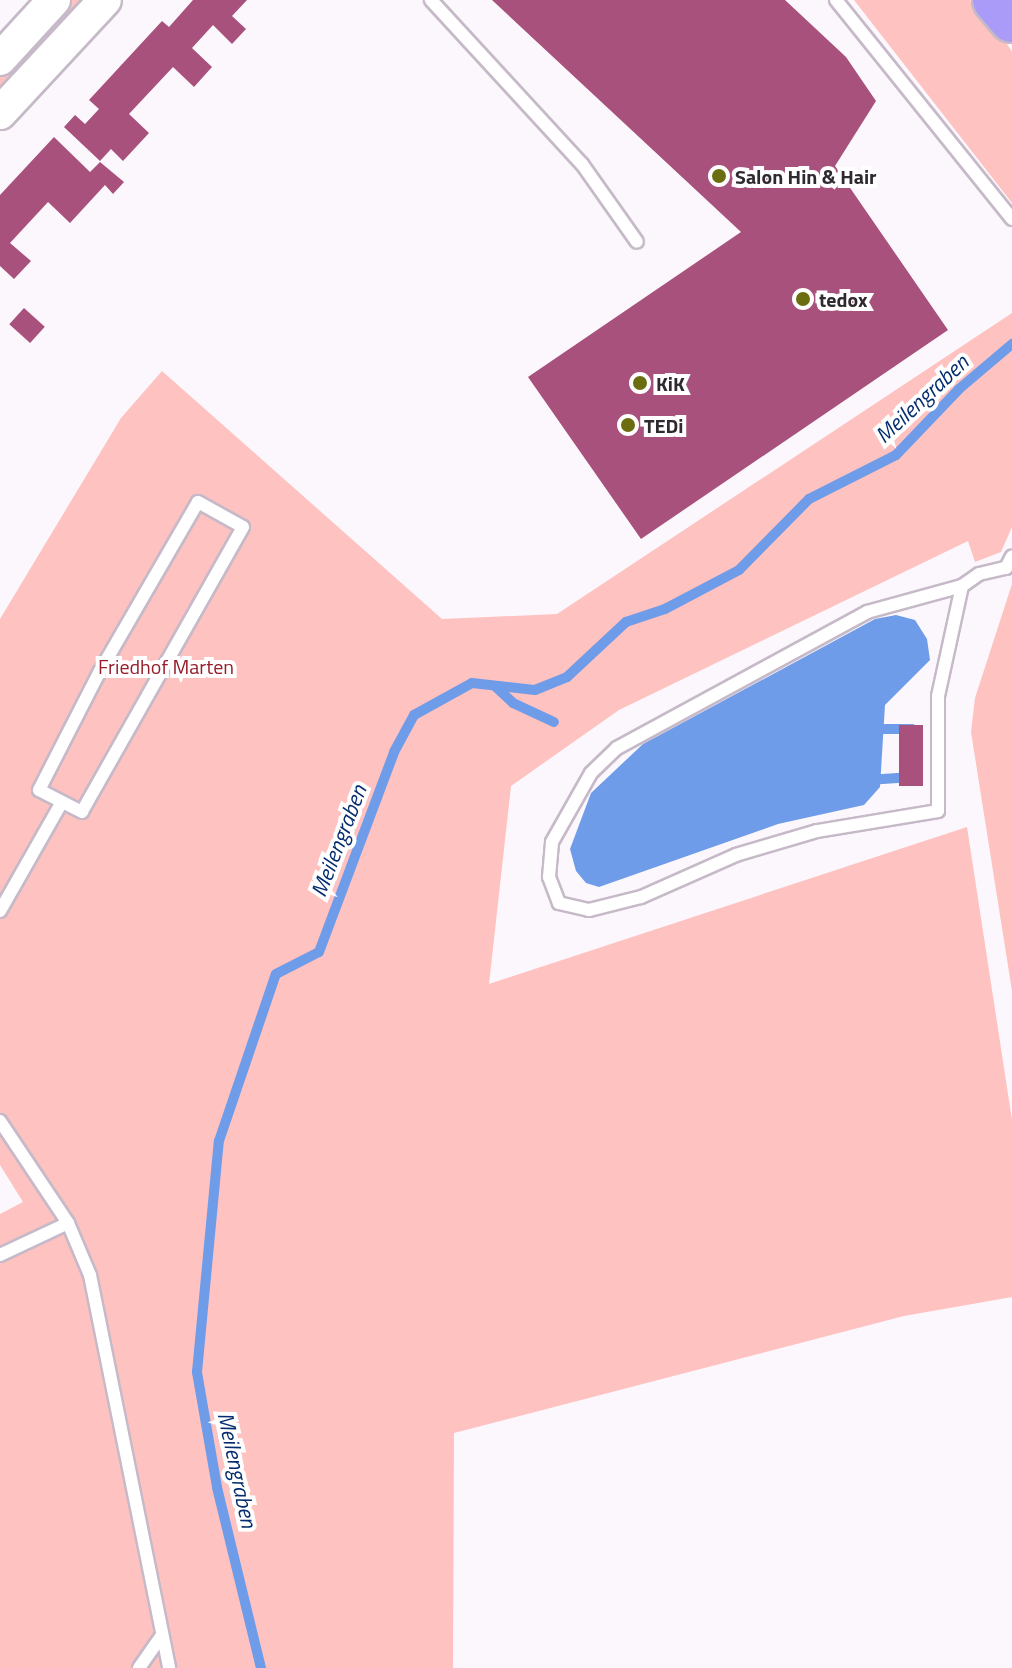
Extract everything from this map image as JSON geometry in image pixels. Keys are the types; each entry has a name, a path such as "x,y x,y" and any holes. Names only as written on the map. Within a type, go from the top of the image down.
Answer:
{"highway":[{"path":"995,0 1012,20"}],"street":[{"path":"0,59 54,0"},
{"path":"0,113 105,0"}],"lane":[{"path":"431,0 582,164 637,242"},
{"path":"836,0 1012,219"},
{"path":"198,502 243,527 82,812 62,802 39,790 100,671 198,502"},
{"path":"962,586 938,696 938,811 817,831 736,855 641,897 589,910 559,903 549,877 552,842 591,773 617,748 867,612 962,586 979,574 1006,568 1012,556"},
{"path":"0,911 62,802"},
{"path":"0,1121 68,1223 90,1275 169,1668"},
{"path":"0,1255 68,1223"},
{"path":"139,1668 162,1635"}],"green space":[{"path":"69,0 92,0 0,99 0,75"},
{"path":"854,0 970,0 1007,44 1012,52 1012,203"},
{"name":"Friedhof Marten","path":"1012,313 1012,527 1001,552 975,562 968,541 619,710 511,786 489,984 967,827 1012,1120 1012,1297 904,1316 454,1433 453,1668 0,1668 0,1214 23,1202 0,1165 0,619 121,418 162,371 442,619 557,614"},
{"path":"1012,584 1012,991 971,732 975,698"}],"water":[{"path":"896,615 915,620 927,639 930,660 885,705 880,787 864,805 778,824 599,887 586,883 576,871 570,849 591,793 643,744 875,619"}],"building":[{"path":"193,0 247,0 232,16 246,29 232,44 213,25 192,48 212,67 194,87 173,67 129,114 149,133 123,161 111,149 100,161 64,127 75,115 85,124 99,109 89,100 162,21 169,27"},
{"path":"492,0 785,0 846,57 876,101 835,166 948,330 641,539 528,377 741,232"},
{"path":"54,137 90,172 100,162 124,182 113,194 105,185 70,223 48,202 10,243 31,261 14,279 0,266 0,195"},
{"path":"24,308 45,327 30,343 9,324"},
{"path":"899,725 923,725 923,786 899,786"}],"waterway":[{"name":"Meilengraben","path":"261,1668 217,1487 197,1372 219,1141 276,974 319,952 394,752 414,715 472,683 535,690 567,677 626,622 665,609 739,570 809,499 896,455 959,389 1012,344"},
{"path":"495,686 513,703 554,722"},
{"path":"872,729 912,729"},
{"path":"868,780 912,777"}],"place":[{"name":"Salon Hin & Hair","path":"719,176"},
{"name":"tedox","path":"803,299"},
{"name":"KiK","path":"640,383"},
{"name":"TEDi","path":"628,425"}]}
